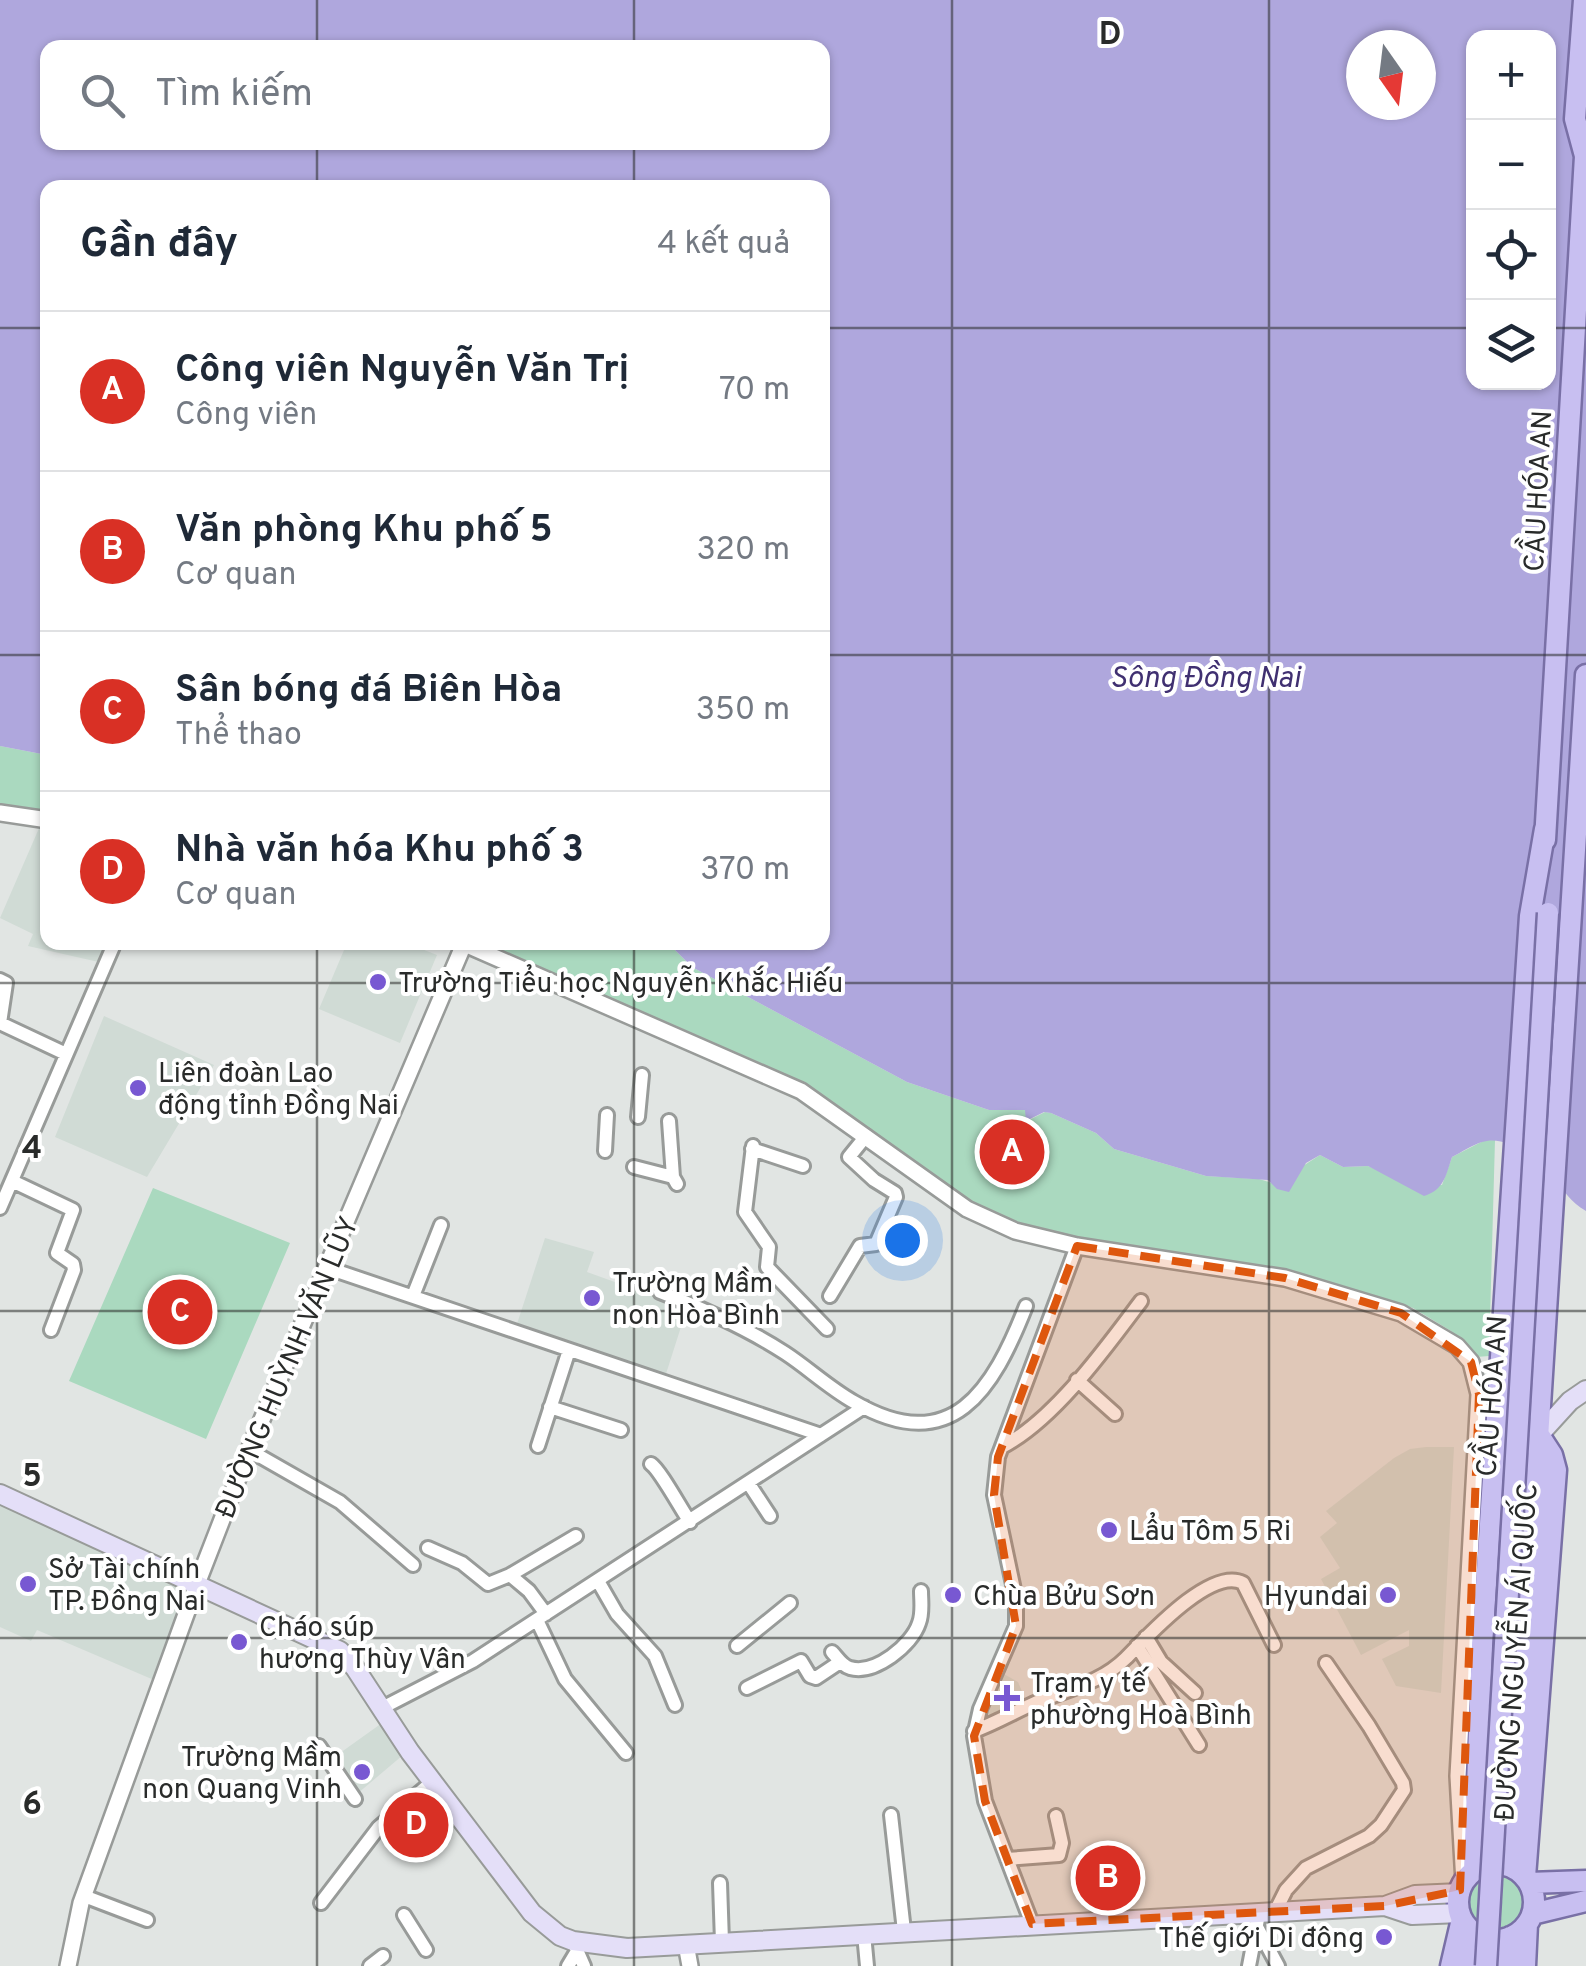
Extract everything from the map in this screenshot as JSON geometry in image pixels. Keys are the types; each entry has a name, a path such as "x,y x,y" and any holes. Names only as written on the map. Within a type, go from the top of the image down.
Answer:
{"main road":[{"name":"CẦU HÓA AN","path":"1486,1966 1548,912 1545,829 1585,154 1575,119 1584,0"},
{"name":"CẦU HÓA AN","path":"1540,1431 1586,674"},
{"name":"CẦU HÓA AN","path":"1482,1646 1530,916 1545,829"},
{"path":"1540,1431 1586,1390"},
{"name":"ĐƯỜNG NGUYỄN ÁI QUỐC","path":"1522,1876 1518,1753 1540,1431"},
{"name":"ĐƯỜNG NGUYỄN ÁI QUỐC","path":"1522,1876 1556,1470 1540,1431"},
{"path":"0,1494 330,1644 355,1668 432,1782 532,1913 575,1946 627,1948 1032,1924 1263,1918 1385,1906 1415,1895 1466,1902"},
{"name":"ĐƯỜNG NGUYỄN ÁI QUỐC","path":"1471,1966 1466,1902 1467,1801 1478,1752 1482,1646"},
{"path":"1478,1752 1518,1753"},
{"path":"1466,1902 1490,1865 1522,1876 1586,1881"},
{"path":"1522,1876 1534,1898 1525,1966"},
{"path":"1466,1902 1486,1938 1510,1937 1530,1919 1586,1901"},
{"name":"ĐƯỜNG NGUYỄN ÁI QUỐC","path":"1450,1966 1466,1902"},
{"path":"1507,1966 1510,1937"}],"street":[{"path":"0,813 40,819"},
{"path":"0,1208 111,950"},
{"name":"ĐƯỜNG HUỲNH VĂN LŨY","path":"68,1966 84,1896 197,1584 249,1450 459,950"},
{"path":"478,950 801,1091 967,1208 1016,1231 1076,1246 1285,1278 1401,1313 1458,1346 1471,1362 1479,1394 1467,1801"},
{"path":"0,980 6,983 0,1023 66,1054"},
{"path":"638,1117 642,1074"},
{"path":"605,1151 608,1115"},
{"path":"634,1168 675,1181 668,1121"},
{"path":"830,1296 860,1246 876,1244 896,1197 849,1157 866,1136"},
{"path":"802,1166 753,1148 745,1212 769,1247 767,1267 827,1329"},
{"path":"12,1181 73,1210 57,1253 72,1262 74,1270 51,1330"},
{"path":"413,1296 441,1225"},
{"path":"1032,1924 979,1778 974,1731 1016,1626 1016,1599 994,1495 1002,1447 1076,1246"},
{"path":"328,1268 820,1435"},
{"path":"660,1292 745,1328 864,1407 910,1424 959,1412 984,1388 1000,1366 1026,1306"},
{"path":"1002,1447 1031,1430 1141,1301"},
{"path":"538,1446 569,1350"},
{"path":"1077,1380 1115,1414"},
{"path":"550,1407 621,1430"},
{"path":"382,1708 453,1672 864,1407"},
{"path":"249,1450 340,1502 413,1566"},
{"path":"651,1464 661,1472 666,1488 690,1522"},
{"path":"749,1484 770,1516"},
{"path":"428,1548 462,1563 488,1584 576,1536"},
{"path":"510,1575 534,1596 565,1678 626,1753"},
{"path":"974,1731 1100,1678 1172,1612 1227,1582 1240,1580 1274,1645"},
{"path":"598,1581 617,1614 655,1656 676,1705"},
{"path":"747,1688 801,1661 810,1676 816,1678 836,1657 851,1668 862,1668 903,1649 919,1624 921,1591"},
{"path":"737,1646 790,1604"},
{"path":"1141,1642 1195,1693"},
{"path":"1141,1642 1200,1745"},
{"path":"1250,1966 1263,1918 1286,1890 1306,1868 1368,1836 1381,1825 1404,1790 1370,1726 1326,1663"},
{"path":"319,1746 355,1799"},
{"path":"321,1904 378,1827 432,1782"},
{"path":"892,1815 904,1931"},
{"path":"1007,1858 1059,1856 1062,1843 1056,1816"},
{"path":"720,1883 722,1942"},
{"path":"84,1896 147,1920"},
{"path":"404,1914 426,1950"},
{"path":"1263,1918 1278,1966"},
{"path":"864,1934 866,1966"},
{"path":"686,1944 690,1966"},
{"path":"568,1966 575,1946"},
{"path":"575,1946 584,1966"},
{"path":"370,1966 382,1956"}],"highlighted area":[{"path":"1077,1246 1285,1278 1401,1313 1471,1362 1479,1394 1460,1890 1385,1906 1032,1924 985,1801 974,1736 1016,1626 994,1495 998,1457"}],"shaded area":[{"path":"40,826 40,949 28,946 33,934 0,918"},
{"path":"46,950 109,950 103,963"},
{"name":"Trường Tiểu học Nguyễn Khắc Hiếu","path":"344,950 424,950 437,955 400,1043 319,1009"},
{"name":"Liên đoàn Lao động tỉnh Đồng Nai","path":"104,1016 214,1065 147,1177 55,1137"},
{"name":"Trường Mầm non Hòa Bình","path":"545,1238 594,1252 587,1272 687,1308 665,1377 516,1327"},
{"path":"1454,1447 1441,1693 1396,1686 1382,1659 1409,1646 1409,1630 1361,1655 1321,1579 1340,1568 1320,1537 1337,1523 1326,1511 1394,1458 1410,1449"},
{"path":"0,1503 187,1588 154,1680 37,1630 31,1641 0,1627"},
{"name":"Trạm y tế phường Hoà Bình","path":"1002,1673 1018,1682 1026,1701 980,1724"},
{"name":"Trường Mầm non Quang Vinh","path":"382,1723 403,1755 357,1794 333,1758"}],"green space":[{"path":"0,746 40,754 40,811 0,805"},
{"path":"495,950 675,950 692,967 907,1082 989,1110 1026,1110 1027,1121 1051,1113 1096,1133 1114,1149 1206,1176 1259,1179 1275,1184 1320,1155 1343,1167 1368,1166 1391,1176 1442,1185 1452,1157 1485,1140 1495,1140 1489,1356 1476,1357 1451,1331 1413,1308 1287,1271 1078,1238 1019,1223 970,1201 804,1084"},
{"path":"153,1188 290,1243 206,1439 69,1381"},
{"path":"1496,1873 1517,1881 1525,1902 1517,1923 1496,1931 1475,1923 1467,1902 1475,1881"}],"water":[{"name":"Sông Đồng Nai","path":"0,0 1586,0 1586,1211 1530,1155 1511,1144 1491,1140 1452,1157 1440,1186 1424,1196 1368,1166 1343,1167 1320,1155 1306,1163 1289,1192 1277,1189 1268,1180 1206,1176 1114,1149 1096,1133 1051,1113 1044,1112 1026,1121 1025,1110 989,1110 907,1082 692,967 675,950 830,950 830,180 40,180 40,754 0,746"}],"place":[{"name":"Trường Tiểu học Nguyễn Khắc Hiếu","path":"378,982"},
{"name":"Liên đoàn Lao động tỉnh Đồng Nai","path":"138,1088"},
{"name":"Công viên Nguyễn Văn Trị","path":"1012,1152"},
{"name":"Trường Mầm non Hòa Bình","path":"592,1298"},
{"name":"Sân bóng đá Biên Hòa","path":"180,1312"},
{"name":"Lẩu Tôm 5 Ri","path":"1109,1530"},
{"name":"Sở Tài chính TP. Đồng Nai","path":"28,1584"},
{"name":"Chùa Bửu Sơn","path":"953,1595"},
{"name":"Hyundai","path":"1388,1595"},
{"name":"Cháo súp hương Thùy Vân","path":"239,1642"},
{"name":"Trạm y tế phường Hoà Bình","path":"1007,1698"},
{"name":"Trường Mầm non Quang Vinh","path":"362,1772"},
{"name":"Nhà văn hóa Khu phố 3","path":"416,1825"},
{"name":"Văn phòng Khu phố 5","path":"1108,1878"},
{"name":"Thế giới Di động","path":"1384,1937"}]}
